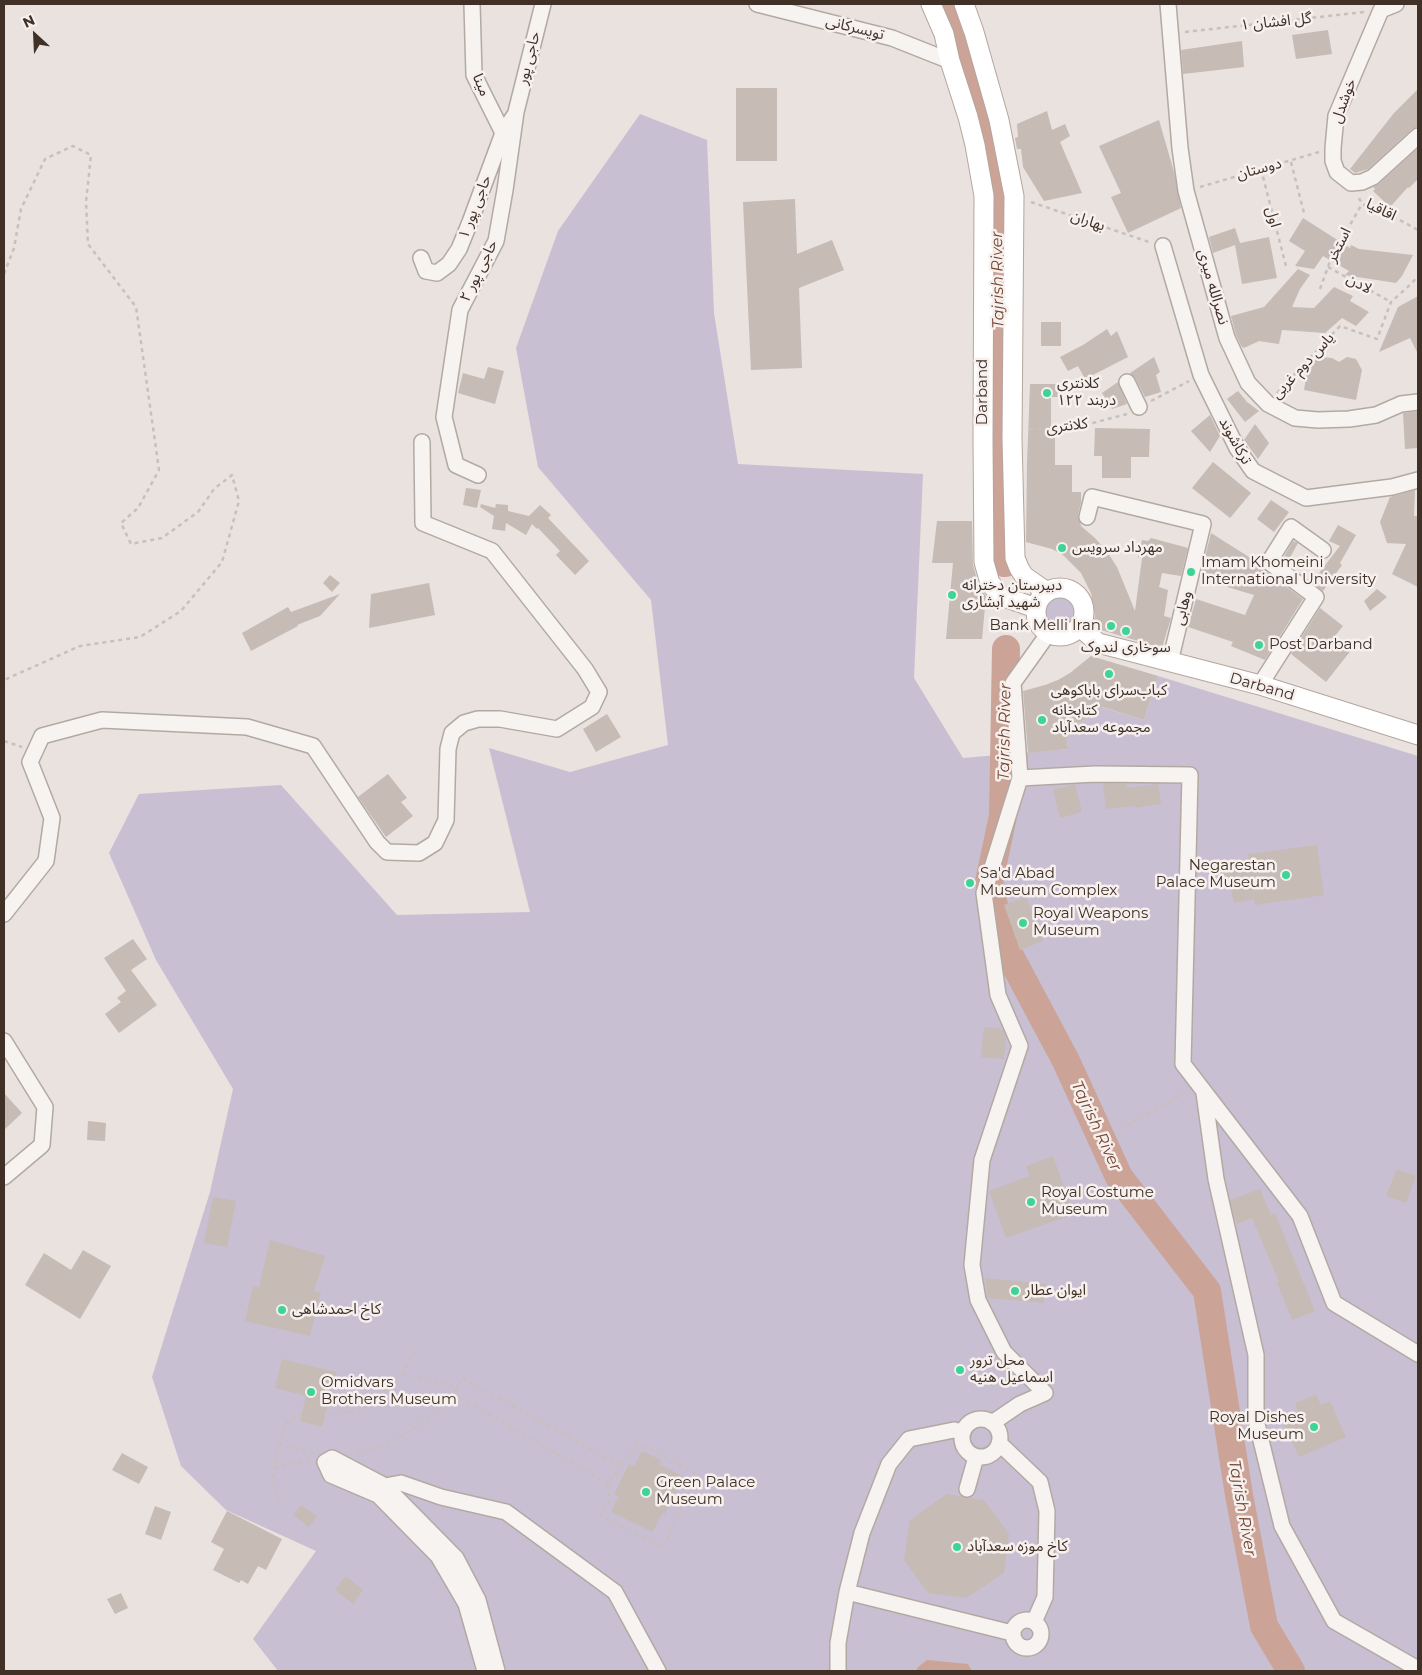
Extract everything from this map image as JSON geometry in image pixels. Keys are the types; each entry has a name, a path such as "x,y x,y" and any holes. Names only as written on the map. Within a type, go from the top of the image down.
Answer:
{"main road":[{"name":"Darband","path":"931,4 944,34 950,61 970,126 984,196 984,562 990,583 1001,596 1036,608"},
{"name":"Darband","path":"964,4 999,120 1014,196 1013,430 1015,558 1024,576 1047,592"},
{"path":"970,126 975,133 989,136 996,130 999,120"},
{"path":"979,166 983,157 992,152 1001,154 1007,162"},
{"path":"1062,588 1076,593 1081,599 1085,613 1080,627 1069,635 1062,637 1048,634 1038,623 1036,608 1042,596 1047,592 1062,588"},
{"name":"Darband","path":"1080,627 1098,643 1260,685 1418,735"}],"street":[{"name":"مینا","path":"472,4 474,75 503,133"},
{"name":"حاجی پور","path":"516,112 543,4"},
{"name":"تویسرکانی","path":"757,4 802,9 892,38 950,61"},
{"name":"نصرالله میری","path":"1168,4 1180,148 1186,191 1227,338 1248,383 1268,404 1295,418 1318,420 1349,419 1376,415 1401,404 1418,402"},
{"path":"1381,10 1396,4"},
{"name":"خوشدل","path":"1351,183 1337,172 1333,161 1332,148 1336,116 1381,10"},
{"name":"حاجی پور ۱","path":"421,258 426,272 437,273 449,264 459,249 503,133 516,112"},
{"name":"حاجی پور ۲","path":"478,475 456,465 444,417 460,310 496,241 516,112"},
{"path":"1351,183 1362,182 1372,178 1418,136"},
{"name":"ترکاشوند","path":"1162,246 1201,375 1237,448 1253,471 1306,498 1392,487 1418,480"},
{"path":"1127,382 1139,407"},
{"path":"4,914 46,860 52,818 30,762 42,736 102,720 247,727 313,746 377,842 387,852 419,853 435,843 446,820 448,749 452,733 464,724 478,719 500,719 557,729 592,707 599,692 585,669 492,551 423,523 422,442"},
{"name":"وهابی","path":"1087,517 1092,496 1203,524 1170,662"},
{"path":"1260,685 1316,597 1270,562 1291,527 1323,550"},
{"path":"992,1423 1020,1404 1046,1393 1004,1352 978,1300 972,1264 982,1160 1020,1046 998,995 984,893 1020,778 1013,683 1048,634"},
{"path":"1020,778 1095,774 1190,775 1183,1064 1300,1216 1334,1303 1418,1354"},
{"path":"4,1041 45,1107 42,1145 4,1177"},
{"path":"1202,1088 1216,1179 1256,1355 1256,1420 1282,1526 1334,1622 1418,1669"},
{"path":"981,1419 992,1423 999,1432 1000,1443 988,1456 976,1457 966,1450 962,1438 965,1427 975,1420 981,1419"},
{"path":"838,1671 838,1643 847,1592 862,1533 889,1464 909,1439 954,1430 963,1432"},
{"path":"1000,1443 1040,1482 1047,1511 1044,1597 1034,1622"},
{"path":"967,1489 976,1457"},
{"path":"326,1459 385,1486 456,1558 478,1600 497,1671"},
{"path":"326,1459 331,1475 378,1495 438,1556 466,1604 485,1671"},
{"path":"385,1486 401,1483 441,1497 506,1512 615,1592 658,1671"},
{"path":"847,1592 1012,1633"},
{"path":"1029,1620 1034,1622 1040,1628 1041,1636 1037,1644 1033,1647 1023,1648 1015,1643 1012,1633 1016,1624 1020,1621 1029,1620"}],"path":[{"name":"گل افشان ۱","path":"1171,34 1381,10"},
{"path":"4,274 14,248 21,209 46,159 73,146 91,155 86,202 88,244 136,307 159,470 138,508 121,523 130,544 162,538 198,512 214,488 232,475 239,501 222,562 181,611 140,637 80,646 4,680"},
{"name":"دوستان","path":"1186,191 1332,148"},
{"path":"1291,161 1304,214"},
{"name":"اول","path":"1261,168 1286,266"},
{"name":"اقاقیا","path":"1351,183 1362,204 1398,219 1418,230"},
{"name":"بهاران","path":"1014,196 1162,246"},
{"name":"استخر","path":"1320,289 1332,256 1362,204"},
{"name":"لادن","path":"1328,266 1391,302"},
{"name":"یاس دوم غربی","path":"1268,404 1340,326 1377,339 1391,302 1418,276"},
{"name":"کلانتری","path":"1013,430 1074,428 1125,415 1201,375"},
{"path":"1126,1126 1202,1088"},
{"path":"327,1414 338,1414 374,1403 402,1374 415,1350"},
{"path":"402,1374 458,1386"},
{"path":"274,1467 378,1449 418,1427 450,1401 462,1378 619,1465"},
{"path":"454,1394 608,1484"},
{"path":"279,1502 273,1478 278,1444 286,1423 300,1413"},
{"path":"278,1444 312,1451 326,1459"},
{"path":"638,1446 656,1452 696,1474 663,1547 601,1516 610,1499 608,1484 619,1465 638,1446"},
{"path":"614,1474 622,1478"}],"shaded area":[{"name":"Sa'd Abad Museum Complex","path":"640,114 707,140 714,313 738,464 923,474 914,678 963,758 1068,749 1066,730 1086,719 1101,707 1144,720 1158,676 1418,756 1418,1671 278,1671 253,1639 316,1551 226,1510 181,1466 152,1377 210,1192 233,1089 156,960 109,853 139,794 281,785 397,915 530,912 489,748 570,772 668,745 651,600 538,467 516,348 558,231"},
{"path":"1060,598 1070,602 1074,612 1070,622 1060,626 1050,622 1046,612 1050,602"},
{"path":"927,1660 968,1664 972,1671 917,1671 917,1668"}],"building":[{"path":"1328,30 1332,54 1296,59 1292,35"},
{"path":"1242,41 1244,67 1183,74 1181,50"},
{"path":"736,88 777,88 777,161 736,161"},
{"path":"1418,89 1418,127 1412,129 1368,169 1355,173 1350,169 1394,113"},
{"path":"1047,111 1052,130 1065,124 1070,136 1060,142 1082,193 1044,201 1023,167 1021,149 1017,149 1015,138 1018,137 1017,124"},
{"path":"1159,120 1174,172 1181,208 1128,233 1111,197 1121,193 1099,146"},
{"path":"1418,148 1418,179 1390,207 1373,191 1375,189 1373,187 1379,184"},
{"path":"795,199 797,254 832,240 844,270 799,288 802,368 751,370 743,202"},
{"path":"1303,218 1350,248 1351,245 1359,249 1413,255 1396,283 1345,275 1349,271 1323,256 1314,269 1295,266 1305,251 1289,241"},
{"path":"1235,228 1240,243 1269,237 1277,278 1242,284 1235,245 1213,253 1209,237"},
{"path":"1298,269 1310,275 1300,289 1292,307 1314,308 1334,287 1353,296 1350,301 1369,312 1356,326 1342,318 1325,333 1282,330 1279,344 1259,341 1244,348 1241,346 1231,316 1264,307"},
{"path":"1418,296 1418,354 1410,338 1379,352 1398,307"},
{"path":"1041,322 1061,322 1061,346 1041,346"},
{"path":"1107,329 1111,336 1117,331 1128,357 1085,379 1078,366 1068,371 1060,357"},
{"path":"1154,357 1160,372 1156,375 1161,392 1145,397 1135,378 1130,373"},
{"path":"1318,357 1332,358 1339,362 1347,357 1356,359 1362,370 1356,400 1304,390 1308,366"},
{"path":"488,367 504,371 495,404 458,393 463,373 484,379"},
{"path":"1118,382 1127,404 1112,409 1102,393"},
{"path":"1030,384 1058,384 1058,397 1051,397 1051,435 1055,435 1055,465 1072,465 1072,492 1081,492 1078,515 1081,526 1096,539 1117,567 1135,611 1142,558 1138,557 1142,540 1148,541 1151,538 1188,548 1181,576 1162,573 1159,587 1168,590 1164,616 1171,618 1162,648 1101,630 1093,624 1095,616 1091,593 1081,573 1063,555 1052,549 1026,542"},
{"path":"1238,391 1247,402 1259,411 1245,422 1227,399"},
{"path":"1418,411 1418,448 1405,449 1403,413"},
{"path":"1210,415 1220,436 1210,452 1191,431"},
{"path":"1255,424 1269,443 1258,459 1244,440"},
{"path":"1095,428 1150,429 1149,457 1131,457 1131,478 1102,478 1102,456 1094,456"},
{"path":"1213,462 1251,493 1230,518 1192,488"},
{"path":"466,488 481,490 477,508 463,505"},
{"path":"1415,490 1414,516 1418,516 1418,587 1392,574 1406,544 1387,543 1380,522 1390,497"},
{"path":"1271,500 1289,512 1274,532 1257,519"},
{"path":"481,504 495,508 496,504 508,505 508,511 529,516 540,505 551,515 548,518 589,561 575,575 556,555 560,551 538,528 532,524 526,535 506,523 505,531 492,529 494,516 480,507"},
{"path":"937,521 972,521 973,565 979,586 986,596 982,639 946,639 953,563 932,563"},
{"path":"1338,525 1356,535 1340,563 1342,565 1323,591 1312,582 1340,546 1329,541"},
{"path":"1211,533 1260,564 1263,570 1303,599 1265,660 1231,646 1233,642 1188,627 1196,599 1245,615 1254,595 1224,586 1201,573"},
{"path":"1293,541 1298,543 1287,563 1282,560"},
{"path":"330,575 340,583 332,592 323,583"},
{"path":"429,583 435,615 369,628 371,594"},
{"path":"1377,589 1387,597 1370,611 1364,601"},
{"path":"340,594 320,616 297,625 251,651 242,633 288,607 291,612"},
{"path":"1320,608 1343,626 1335,636 1352,649 1326,682 1291,654"},
{"path":"1091,656 1158,676 1144,720 1102,707 1066,730 1068,749 1028,753 1023,691 1058,680"},
{"path":"607,714 621,737 596,752 583,729"},
{"path":"388,774 407,798 401,802 413,816 386,837 358,797"},
{"path":"1103,783 1126,784 1127,788 1158,784 1161,804 1135,808 1135,806 1106,809"},
{"path":"1075,784 1082,812 1060,818 1053,790"},
{"name":"Negarestan Palace Museum","path":"1317,845 1324,895 1255,905 1254,899 1234,903 1230,885 1220,887 1217,868 1249,861 1248,854"},
{"name":"Royal Weapons Museum","path":"1026,897 1043,941 1020,950 1004,905"},
{"path":"133,939 147,959 131,970 157,1005 119,1033 105,1014 121,1002 117,998 126,991 104,958"},
{"path":"984,1027 1003,1030 1006,1038 1004,1059 981,1057"},
{"path":"4,1093 22,1113 4,1130"},
{"path":"88,1121 106,1123 105,1141 87,1140"},
{"name":"Royal Costume Museum","path":"1053,1156 1074,1214 1006,1238 989,1191 1029,1176 1026,1166"},
{"path":"1397,1169 1416,1176 1406,1203 1386,1196"},
{"path":"1260,1189 1271,1215 1275,1213 1315,1311 1292,1320 1277,1283 1279,1282 1252,1218 1237,1224 1230,1200"},
{"path":"213,1197 236,1201 227,1247 204,1243"},
{"path":"270,1240 325,1256 314,1291 321,1293 310,1336 245,1321 253,1286 259,1287"},
{"path":"83,1250 111,1266 80,1319 25,1285 44,1253 71,1270"},
{"name":"ایوان عطار","path":"985,1278 1046,1284 1044,1303 988,1298"},
{"name":"Omidvars Brothers Museum","path":"282,1359 336,1372 322,1427 300,1421 306,1396 275,1388"},
{"name":"Royal Dishes Museum","path":"1316,1395 1321,1405 1330,1401 1346,1437 1299,1457 1281,1418 1298,1412 1295,1403"},
{"name":"Green Palace Museum","path":"642,1451 661,1460 659,1464 682,1476 665,1514 662,1513 653,1532 611,1512 619,1496 614,1494 629,1464 634,1466"},
{"path":"122,1453 148,1467 139,1484 112,1470"},
{"name":"کاخ موزه سعدآباد","path":"947,1494 984,1500 1009,1534 1004,1573 966,1598 928,1593 904,1560 910,1520"},
{"path":"301,1505 317,1516 309,1527 293,1515"},
{"path":"155,1506 171,1512 161,1540 145,1534"},
{"path":"227,1511 282,1539 266,1570 258,1566 248,1584 241,1580 239,1583 213,1570 224,1549 211,1542"},
{"path":"346,1576 363,1590 353,1604 335,1590"},
{"path":"121,1593 128,1608 115,1614 107,1599"}],"waterway":[{"name":"Tajrish River","path":"951,4 988,134 996,178 1005,563"},
{"name":"Tajrish River","path":"1006,649 1003,816 989,882 1001,939 1066,1061 1119,1177 1207,1291 1239,1495 1264,1626 1291,1671"}],"place":[{"name":"کلانتری ۱۲۲ دربند","path":"1047,393"},
{"name":"مهرداد سرویس","path":"1062,548"},
{"name":"Imam Khomeini International University","path":"1191,572"},
{"name":"دبیرستان دخترانه شهید آبشاری","path":"952,595"},
{"name":"Bank Melli Iran","path":"1111,626"},
{"name":"سوخاری لندوک","path":"1126,631"},
{"name":"Post Darband","path":"1259,645"},
{"name":"کباب‌سرای باباکوهی","path":"1109,674"},
{"name":"کتابخانه مجموعه سعدآباد","path":"1042,720"},
{"name":"Negarestan Palace Museum","path":"1286,875"},
{"name":"Sa'd Abad Museum Complex","path":"970,883"},
{"name":"Royal Weapons Museum","path":"1023,923"},
{"name":"Royal Costume Museum","path":"1031,1202"},
{"name":"ایوان عطار","path":"1015,1291"},
{"name":"کاخ احمدشاهی","path":"282,1310"},
{"name":"محل ترور اسماعیل هنیه","path":"960,1370"},
{"name":"Omidvars Brothers Museum","path":"311,1392"},
{"name":"Royal Dishes Museum","path":"1314,1427"},
{"name":"Green Palace Museum","path":"646,1492"},
{"name":"کاخ موزه سعدآباد","path":"957,1547"}]}
